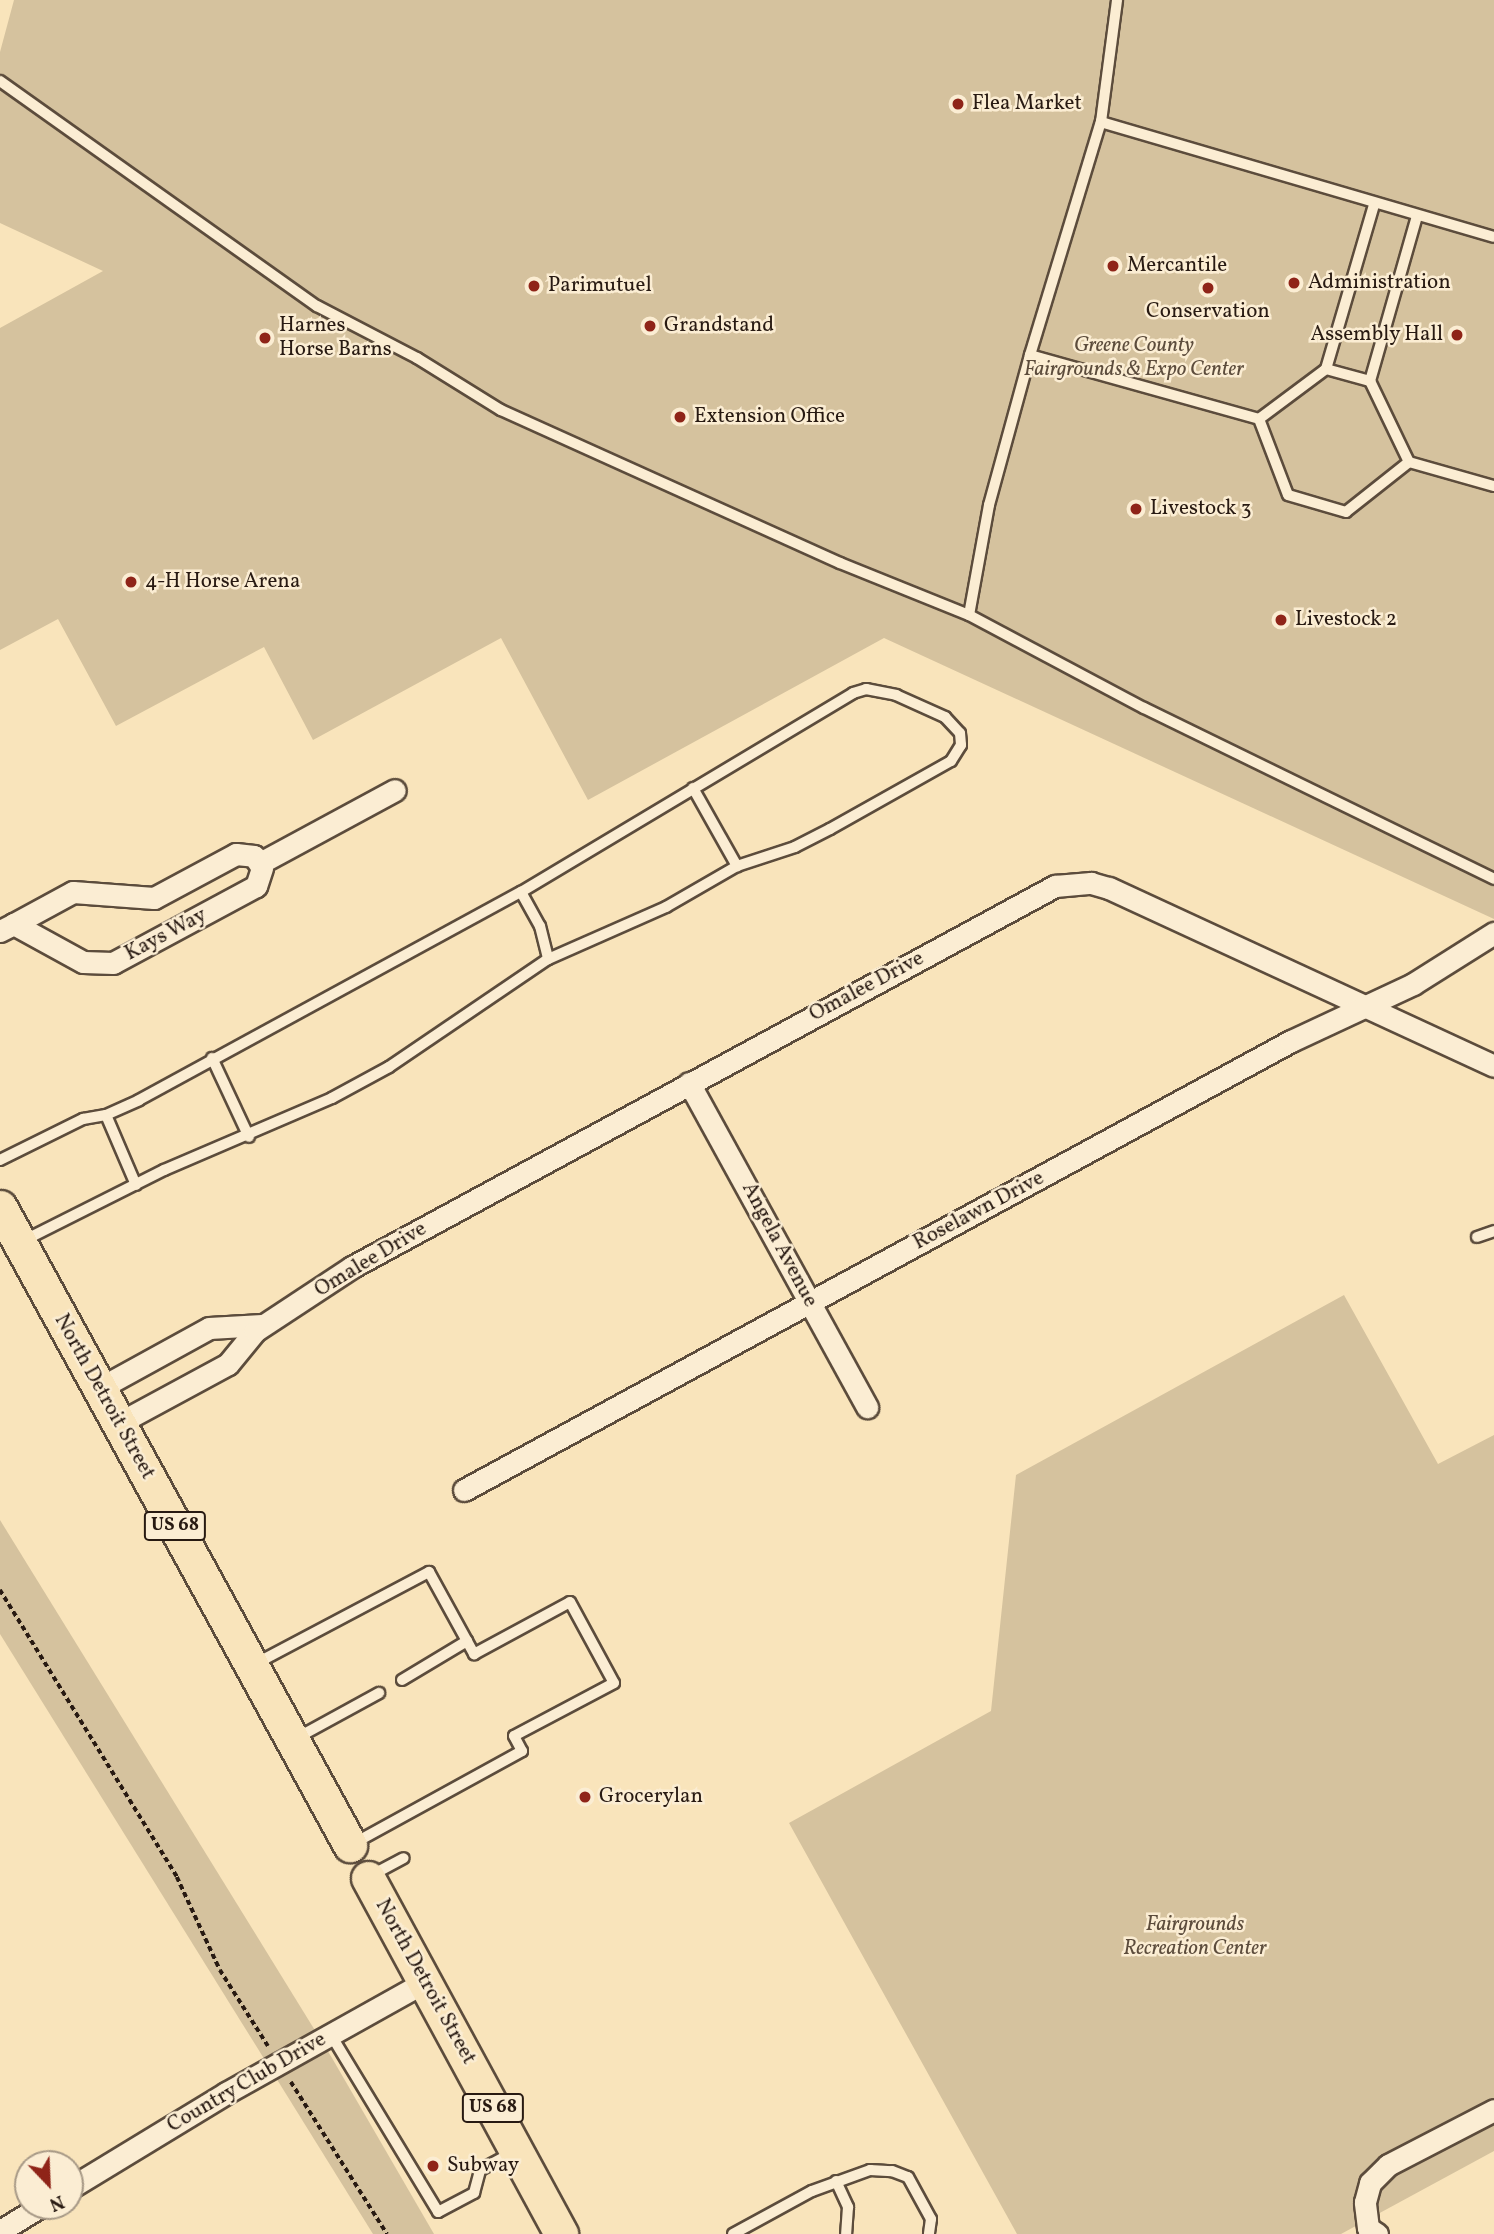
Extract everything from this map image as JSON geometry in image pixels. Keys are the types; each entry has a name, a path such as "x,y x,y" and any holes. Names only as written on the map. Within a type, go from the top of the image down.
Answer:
{"highway":[{"name":"North Detroit Street","path":"0,1207 350,1845"},
{"name":"North Detroit Street","path":"368,1878 561,2234"}],"street":[{"path":"260,863 395,790"},
{"name":"Kays Way","path":"247,853 260,863 262,878 256,886 113,963 83,962 7,928 74,892 154,898 236,854 247,853"},
{"name":"Omalee Drive","path":"119,1423 228,1364 246,1338 352,1266 1042,892 1071,883 1109,888 1362,1008 1494,1066"},
{"name":"Roselawn Drive","path":"464,1490 1292,1041 1413,984 1494,933"},
{"name":"Angela Avenue","path":"690,1083 867,1407"},
{"path":"100,1388 209,1328 264,1325"},
{"name":"Country Club Drive","path":"84,2181 425,1982"},
{"path":"1377,2234 1368,2228 1365,2202 1370,2183 1388,2165 1494,2110"},
{"path":"0,2231 18,2220"}],"lane":[{"path":"969,615 989,506 1030,355 1101,122 1117,0"},
{"path":"0,82 317,306 417,358 500,410 840,563 969,615 1144,708 1494,879"},
{"path":"1101,122 1374,205 1494,237"},
{"path":"1259,419 1326,369 1374,205"},
{"path":"1417,216 1370,381 1409,462 1494,485"},
{"path":"1030,355 1259,419"},
{"path":"1326,369 1370,381"},
{"path":"1259,419 1288,495 1346,512 1409,462"},
{"path":"0,1160 83,1119 106,1115 521,892 798,724 866,690 896,695 945,717 960,733 961,746 951,761 795,847 737,866 666,907 548,959 389,1067 250,1137 136,1185 19,1243"},
{"path":"693,788 737,866"},
{"path":"521,892 540,926 548,959"},
{"path":"212,1058 250,1137"},
{"path":"106,1115 136,1185"},
{"path":"1477,1237 1494,1231"},
{"path":"252,1666 429,1572 474,1654 570,1602 614,1683 514,1736 522,1751 350,1845"},
{"path":"402,1680 467,1641"},
{"path":"293,1741 379,1693"},
{"path":"368,1878 404,1858"},
{"path":"331,2035 438,2212 474,2193 480,2170 516,2151"},
{"path":"733,2234 836,2181 870,2170 892,2171 908,2177 931,2219 929,2234"},
{"path":"836,2181 848,2207 846,2234"}],"path":[{"path":"0,1590 177,1877 220,1970 269,2048"},
{"path":"291,2082 387,2234"}],"green space":[{"name":"Greene County Fairgrounds & Expo Center","path":"14,0 1494,0 1494,919 884,638 588,800 501,638 313,740 264,647 116,726 58,619 0,650 0,328 103,271 0,223 0,52"},
{"name":"Fairgrounds Recreation Center","path":"1344,1295 1438,1464 1494,1435 1494,2151 1341,2234 1017,2234 789,1823 991,1711 1016,1475"},
{"path":"0,1520 332,2058 434,2234 373,2234 0,1634"}],"place":[{"name":"Flea Market","path":"958,104"},
{"name":"Mercantile","path":"1113,266"},
{"name":"Administration","path":"1294,283"},
{"name":"Parimutuel","path":"534,286"},
{"name":"Conservation","path":"1208,288"},
{"name":"Grandstand","path":"650,326"},
{"name":"Assembly Hall","path":"1457,335"},
{"name":"Harnes Horse Barns","path":"265,338"},
{"name":"Extension Office","path":"680,417"},
{"name":"Livestock 3","path":"1136,509"},
{"name":"4-H Horse Arena","path":"131,582"},
{"name":"Livestock 2","path":"1281,620"},
{"name":"Grocerylan","path":"585,1797"},
{"name":"Subway","path":"433,2166"}]}
